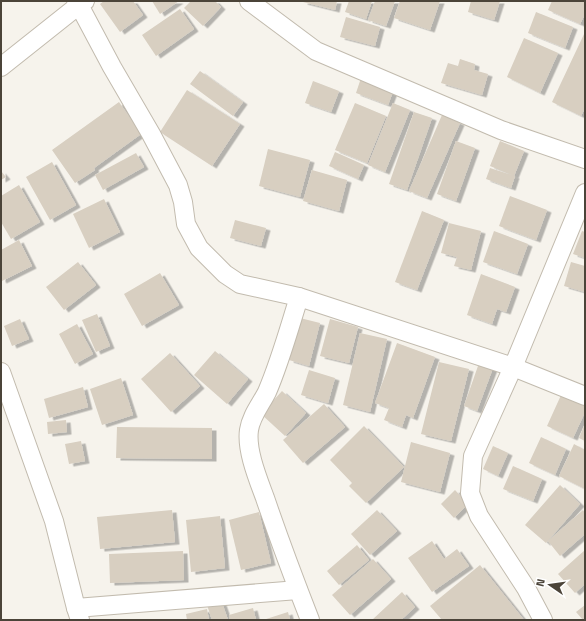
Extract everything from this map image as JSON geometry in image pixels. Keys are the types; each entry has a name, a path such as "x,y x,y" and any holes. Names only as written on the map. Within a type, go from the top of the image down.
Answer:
{"street":[{"path":"249,1 316,52 501,130 585,159"},
{"path":"1,67 80,2 112,67 151,134 178,185 183,202 186,224 199,248 224,274 240,284 299,297 513,367 585,396"},
{"path":"543,620 526,588 479,516 470,493 473,456 513,367 585,193"},
{"path":"299,297 267,392 253,417 249,429 248,442 254,468 281,545 310,620"},
{"path":"1,372 54,521 78,614 298,590"}],"building":[{"path":"104,1 133,1 143,15 120,32 100,4"},
{"path":"152,1 179,1 160,14"},
{"path":"191,1 215,1 221,7 203,26 184,8"},
{"path":"303,1 337,1 335,10"},
{"path":"349,1 372,1 366,19 345,12"},
{"path":"375,1 395,1 386,26 368,20"},
{"path":"400,1 440,1 430,30 394,18"},
{"path":"471,1 500,1 494,20 468,12"},
{"path":"552,1 585,1 585,14 580,24 548,10"},
{"path":"180,9 194,29 156,56 142,35"},
{"path":"536,12 573,27 565,48 528,33"},
{"path":"346,17 380,27 375,46 340,37"},
{"path":"585,32 585,108 581,116 552,102"},
{"path":"524,38 558,53 540,93 507,77"},
{"path":"460,59 475,64 474,70 488,74 482,95 441,83 448,63 458,66"},
{"path":"200,71 243,102 233,116 190,84"},
{"path":"361,78 394,89 388,105 356,93"},
{"path":"313,81 339,91 331,112 305,103"},
{"path":"187,90 240,124 212,166 160,132"},
{"path":"119,102 141,134 94,168 95,170 75,183 52,150"},
{"path":"355,103 386,116 367,163 335,150"},
{"path":"393,103 410,110 385,172 368,165"},
{"path":"414,112 432,118 407,190 389,184"},
{"path":"442,115 460,123 427,198 409,191"},
{"path":"456,141 475,148 456,201 437,194"},
{"path":"500,141 524,151 514,176 490,166"},
{"path":"268,149 310,160 300,197 259,186"},
{"path":"335,152 364,165 358,179 329,166"},
{"path":"136,153 144,167 103,190 95,175"},
{"path":"52,162 76,205 50,220 26,177"},
{"path":"490,168 515,176 511,188 486,179"},
{"path":"312,170 347,180 339,211 303,201"},
{"path":"1,171 6,177 1,180"},
{"path":"19,185 40,222 11,239 1,222 1,196"},
{"path":"510,196 547,210 536,240 499,226"},
{"path":"104,199 120,232 89,248 73,214"},
{"path":"422,211 444,220 417,290 395,282"},
{"path":"235,220 266,228 261,246 230,238"},
{"path":"449,223 481,231 471,270 454,266 457,257 441,253"},
{"path":"494,231 528,244 517,274 483,262"},
{"path":"582,231 585,232 585,258 573,254"},
{"path":"19,240 32,266 2,281 1,250"},
{"path":"78,262 96,285 64,310 46,287"},
{"path":"571,262 585,266 585,292 564,286"},
{"path":"160,273 179,305 142,326 124,294"},
{"path":"481,274 515,287 506,312 497,309 492,324 467,315"},
{"path":"97,314 110,346 96,352 82,320"},
{"path":"300,318 320,323 309,366 289,360"},
{"path":"20,319 29,339 12,346 4,326"},
{"path":"330,319 358,327 349,363 320,356"},
{"path":"77,324 93,354 75,364 59,334"},
{"path":"360,333 387,339 370,412 343,405"},
{"path":"397,343 435,357 413,418 406,415 402,427 384,420 389,408 375,403"},
{"path":"215,351 248,379 227,404 194,375"},
{"path":"170,353 200,386 171,412 141,379"},
{"path":"439,362 469,369 451,441 421,434"},
{"path":"479,363 493,368 477,411 464,406"},
{"path":"309,370 335,378 328,403 301,395"},
{"path":"121,378 133,415 102,425 90,389"},
{"path":"83,387 88,407 49,418 44,399"},
{"path":"282,391 306,413 285,436 261,414"},
{"path":"562,393 585,404 585,412 573,438 547,426"},
{"path":"324,404 345,427 303,463 283,440"},
{"path":"66,420 67,432 48,434 47,422"},
{"path":"585,424 585,441 579,438"},
{"path":"364,426 404,467 366,503 349,486 352,483 330,460"},
{"path":"117,427 212,428 212,459 116,458"},
{"path":"541,437 566,449 555,475 529,463"},
{"path":"81,441 85,461 69,464 65,444"},
{"path":"411,442 450,453 440,492 401,482"},
{"path":"574,444 585,450 585,489 559,476"},
{"path":"493,446 508,453 498,476 483,469"},
{"path":"513,466 542,479 533,501 503,489"},
{"path":"560,485 580,504 546,543 525,525"},
{"path":"455,490 468,504 454,518 441,504"},
{"path":"172,510 175,542 100,549 97,517"},
{"path":"377,510 397,531 370,555 351,534"},
{"path":"583,510 585,513 585,534 560,556 548,541"},
{"path":"259,512 271,563 241,570 229,520"},
{"path":"220,516 225,568 191,572 186,520"},
{"path":"432,541 444,559 457,549 469,566 432,592 408,558"},
{"path":"357,545 369,560 339,585 327,571"},
{"path":"585,550 585,584 575,593 558,574"},
{"path":"183,551 184,580 110,583 109,554"},
{"path":"373,559 391,579 350,615 332,595"},
{"path":"480,565 524,620 442,620 430,606"},
{"path":"402,592 415,607 401,620 372,620"},
{"path":"220,597 228,620 212,620 206,602"},
{"path":"585,605 585,620 583,620 576,612"},
{"path":"253,608 256,620 230,620 229,615"},
{"path":"207,609 209,620 187,620 186,614"},
{"path":"288,612 290,620 263,620"}]}
